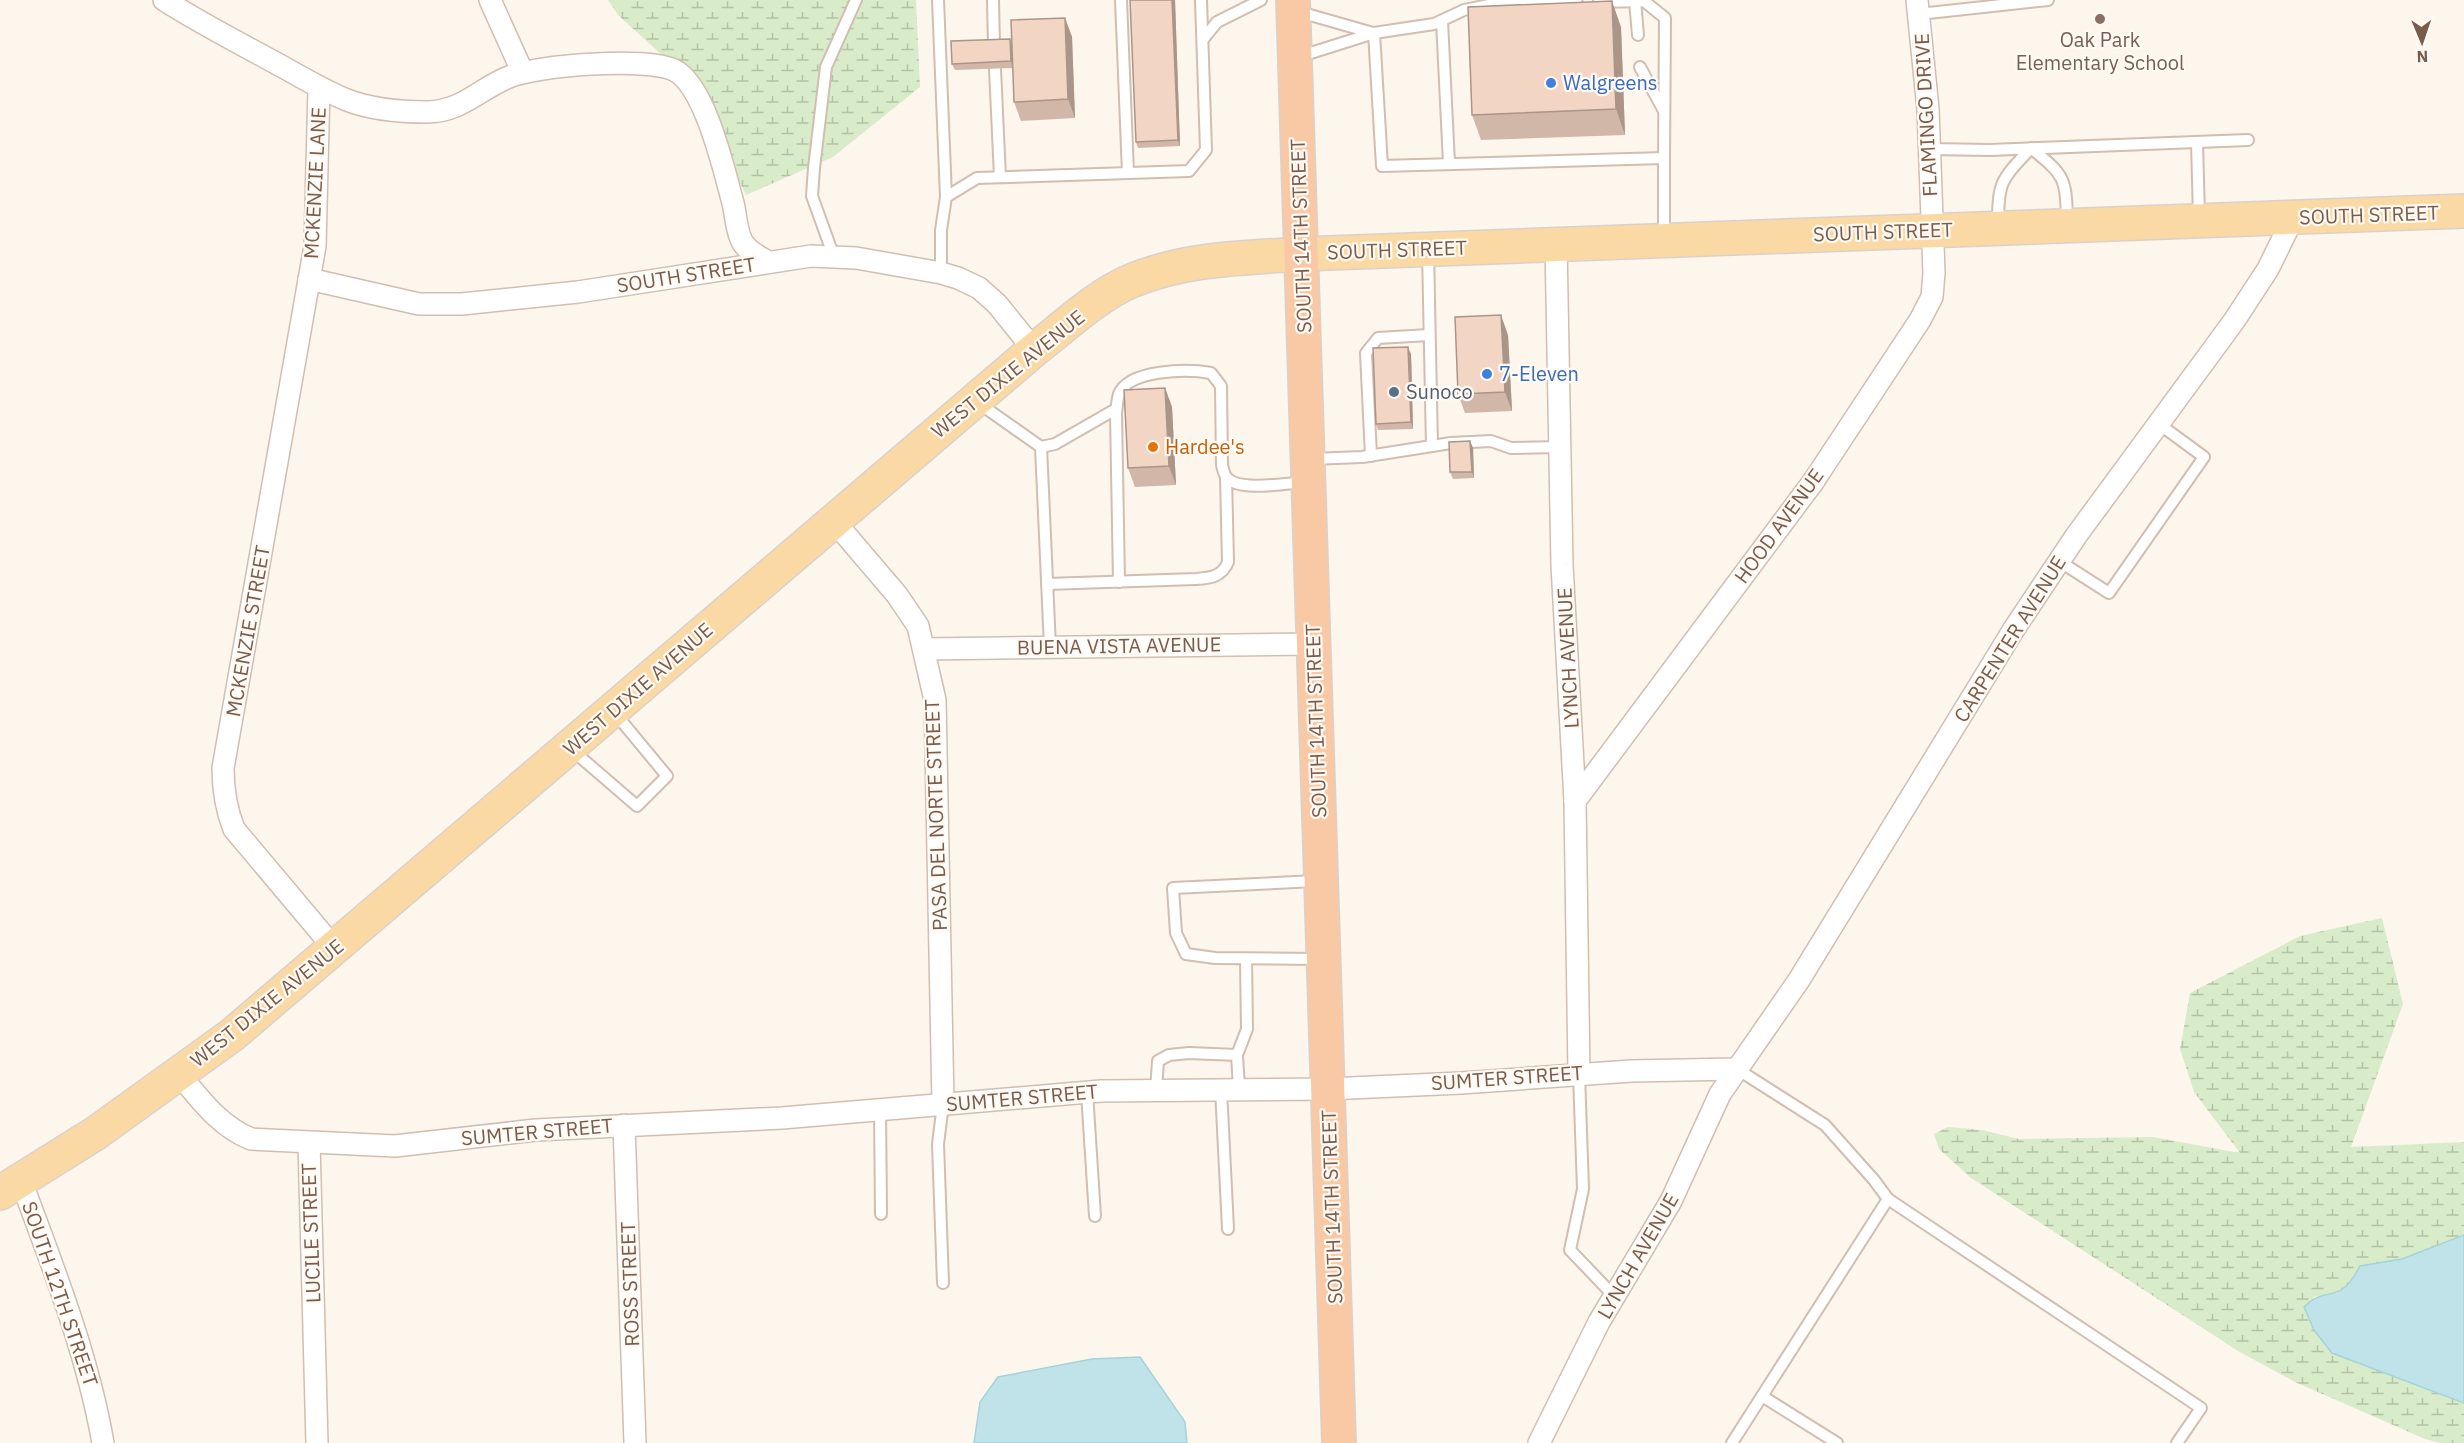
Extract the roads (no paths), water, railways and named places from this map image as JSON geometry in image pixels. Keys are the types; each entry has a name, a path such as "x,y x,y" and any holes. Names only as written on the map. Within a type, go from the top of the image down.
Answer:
{"highway":[{"name":"SOUTH 14TH STREET","path":"1294,5 1339,1443"}],"main road":[{"name":"SOUTH STREET","path":"1302,254 2464,211"},
{"name":"WEST DIXIE AVENUE","path":"11,1187 96,1133 232,1035 1034,350 1129,282 1162,270 1231,258 1302,254"}],"street":[{"path":"164,0 319,87 347,100 369,106 426,112 447,110 522,71 646,63 670,68 683,75 707,118 741,239 747,248 768,262"},
{"path":"490,0 522,71"},
{"name":"FLAMINGO DRIVE","path":"1918,7 1929,149 1931,230"},
{"name":"MCKENZIE LANE","path":"309,279 315,246 318,190 319,87"},
{"name":"CARPENTER AVENUE","path":"1737,1069 1808,966 2014,629 2059,561 2234,321 2268,269 2293,218"},
{"name":"HOOD AVENUE","path":"1575,801 1813,482 1920,320 1932,297 1934,273 1931,230"},
{"name":"LYNCH AVENUE","path":"1556,243 1562,565 1575,801 1579,1074"},
{"name":"SOUTH STREET","path":"309,279 418,304 462,304 578,292 811,256 834,257 908,265 940,273 980,288 997,304 1034,350"},
{"name":"MCKENZIE STREET","path":"309,279 223,768 223,783 226,808 234,829 334,948"},
{"name":"PASA DEL NORTE STREET","path":"834,521 897,595 918,626 935,700 943,1104"},
{"name":"BUENA VISTA AVENUE","path":"925,649 1314,644"},
{"name":"LYNCH AVENUE","path":"1539,1443 1614,1296 1671,1201 1720,1094 1737,1069"},
{"name":"SUMTER STREET","path":"309,1143 395,1146 536,1130 782,1118 1087,1093 1230,1088 1328,1089 1391,1084 1461,1083 1579,1074 1737,1069"},
{"name":"LUCILE STREET","path":"179,1074 218,1120 236,1132 251,1139 309,1143 317,1443"},
{"name":"ROSS STREET","path":"624,1125 635,1443"},
{"name":"SOUTH 12TH STREET","path":"11,1187 79,1339 94,1395 103,1443"}],"lane":[{"path":"834,257 812,196 813,177 826,67 856,0"},
{"path":"938,0 946,197 941,231 940,273"},
{"path":"993,0 994,46"},
{"path":"1121,0 1128,173"},
{"path":"946,197 977,178 1189,171 1206,150 1201,0"},
{"path":"1204,38 1217,22 1261,0"},
{"path":"1918,7 2048,0"},
{"path":"1295,58 1374,33 1415,28 1442,21 1464,10 1489,5 1644,1 1665,18 1664,239"},
{"path":"1635,2 1638,35"},
{"path":"1294,5 1374,33"},
{"path":"1442,21 1449,163"},
{"path":"1374,33 1382,166 1664,158"},
{"path":"1640,67 1665,114"},
{"path":"995,69 1000,177"},
{"path":"1929,149 2031,148 2248,140"},
{"path":"2197,142 2199,221"},
{"path":"2031,148 2059,171 2066,187 2067,225"},
{"path":"1998,228 1998,192 2007,174 2031,148"},
{"path":"1428,248 1432,446"},
{"path":"1371,456 1366,353 1378,338 1429,335"},
{"path":"1047,584 1119,582 1212,578 1225,571 1228,562 1226,477 1222,465 1221,386 1211,373 1195,370 1150,375 1131,381 1119,393 1116,409 1119,582"},
{"path":"975,400 1041,447 1055,444 1116,409"},
{"path":"2059,561 2109,592 2204,457 2159,424"},
{"path":"1226,477 1235,484 1249,486 1371,456 1432,446 1491,441 1511,448 1561,447"},
{"path":"1041,447 1050,647"},
{"path":"569,747 637,806 667,776 612,710"},
{"path":"1321,881 1173,888 1176,933 1186,954 1246,959 1324,959"},
{"path":"1227,1229 1230,1088 1237,1055 1247,1029 1246,959"},
{"path":"1156,1090 1158,1061 1168,1055 1237,1055"},
{"path":"1737,1069 1825,1125 1874,1180 1887,1199 2201,1408 2177,1443"},
{"path":"1579,1074 1582,1189 1570,1250 1614,1296"},
{"path":"1087,1093 1095,1216"},
{"path":"943,1104 938,1144 943,1283"},
{"path":"880,1110 881,1214"},
{"path":"1732,1443 1887,1199"},
{"path":"1762,1396 1838,1443"}],"water":[{"path":"2464,1235 2464,1403 2332,1353 2314,1330 2304,1307 2320,1296 2345,1287 2360,1266 2402,1259"},
{"path":"1140,1357 1185,1422 1187,1443 974,1443 980,1402 998,1377 1092,1359"}],"place":[{"name":"Oak Park Elementary School","path":"2100,19"},
{"name":"Walgreens","path":"1551,83"},
{"name":"7-Eleven","path":"1487,374"},
{"name":"Sunoco","path":"1394,392"},
{"name":"Hardee's","path":"1153,447"}]}
